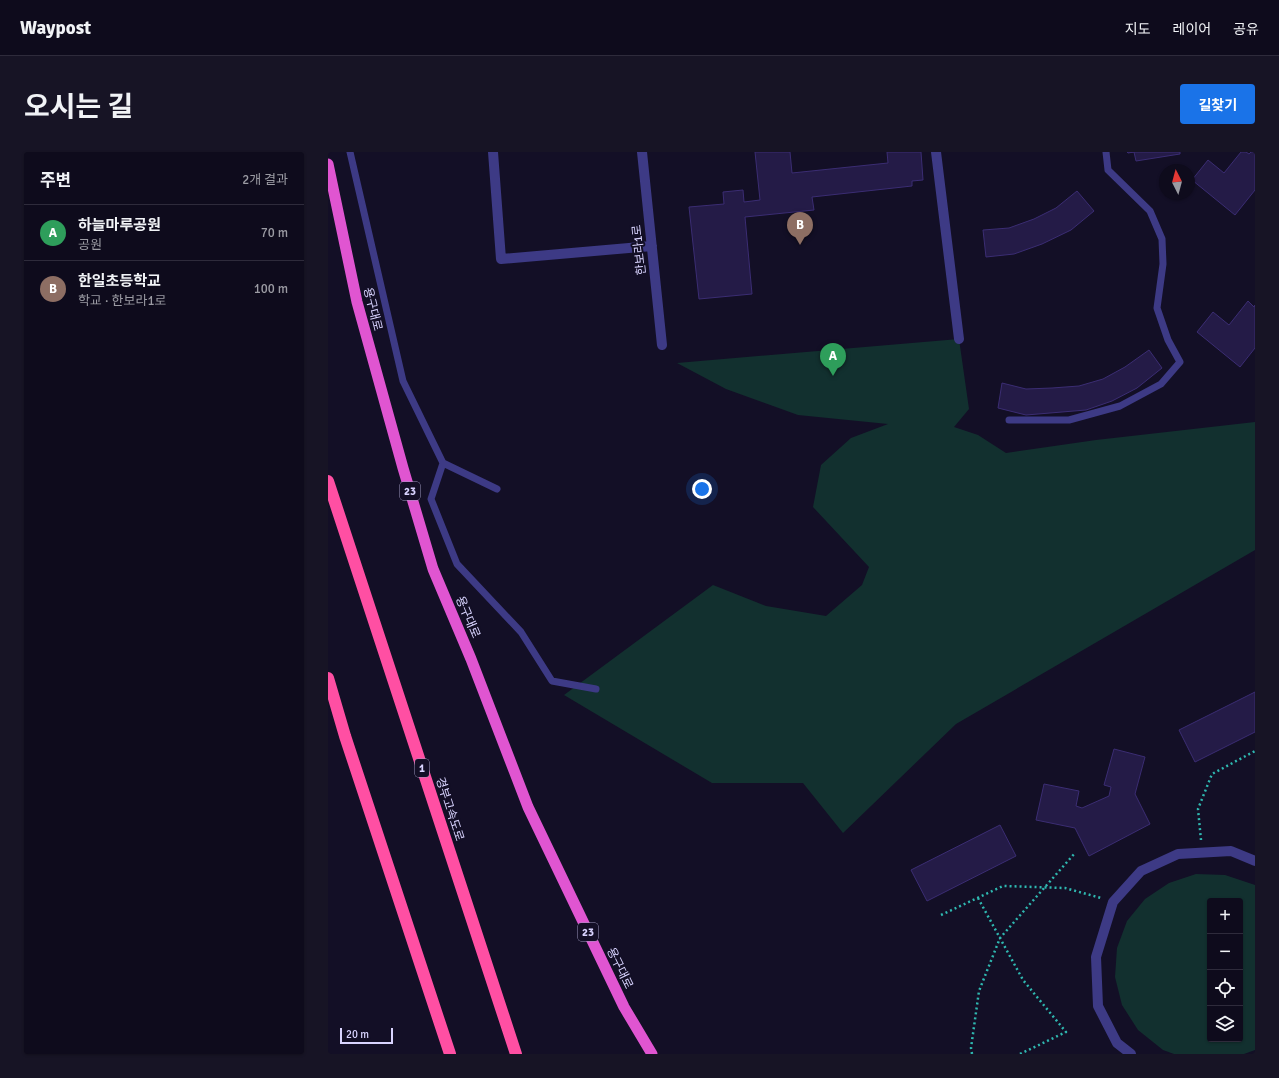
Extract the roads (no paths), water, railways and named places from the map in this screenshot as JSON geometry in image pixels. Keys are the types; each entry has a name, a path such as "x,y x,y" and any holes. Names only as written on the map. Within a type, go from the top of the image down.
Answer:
{"highway":[{"name":"용구대로","path":"328,164 357,302 403,468 433,569 471,659 528,807 624,1007 652,1054"},
{"name":"경부고속도로","path":"328,481 516,1054"},
{"path":"328,678 345,736 450,1054"}],"street":[{"path":"493,152 501,259 652,246"},
{"name":"한보라1로","path":"642,152 662,345"},
{"path":"936,152 959,339"},
{"path":"1131,1054 1117,1043 1098,1006 1096,957 1113,902 1141,871 1178,854 1231,851 1255,861"}],"lane":[{"path":"350,152 403,381 443,463 497,489"},
{"path":"1009,420 1069,420 1120,406 1160,384 1180,362 1168,340 1157,308 1163,264 1162,239 1150,211 1108,170 1106,152"},
{"path":"443,463 431,499 457,564 521,632 552,681 596,689"}],"place":[{"name":"한일초등학교","path":"800,245"},
{"name":"하늘마루공원","path":"833,376"}]}
